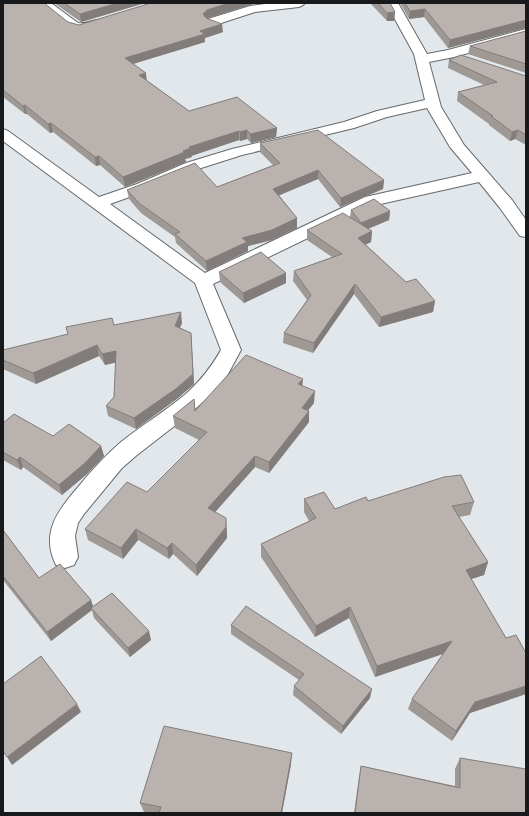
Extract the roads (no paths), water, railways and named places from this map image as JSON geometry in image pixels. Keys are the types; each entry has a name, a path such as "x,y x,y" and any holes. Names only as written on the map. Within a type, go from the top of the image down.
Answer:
{"street":[{"path":"44,3 74,26 79,28 88,27 108,20"},
{"path":"212,22 254,9 299,3"},
{"path":"392,3 420,54 434,107 458,147 526,232"},
{"path":"421,59 449,54 526,33"},
{"path":"449,54 469,61"},
{"path":"97,203 143,188 192,166 237,152 349,125 389,112 433,102"},
{"path":"3,134 204,281 204,285 231,350 227,359 208,386 188,404 114,462 67,517 61,538 65,557"},
{"path":"204,281 371,201 482,176"}]}
